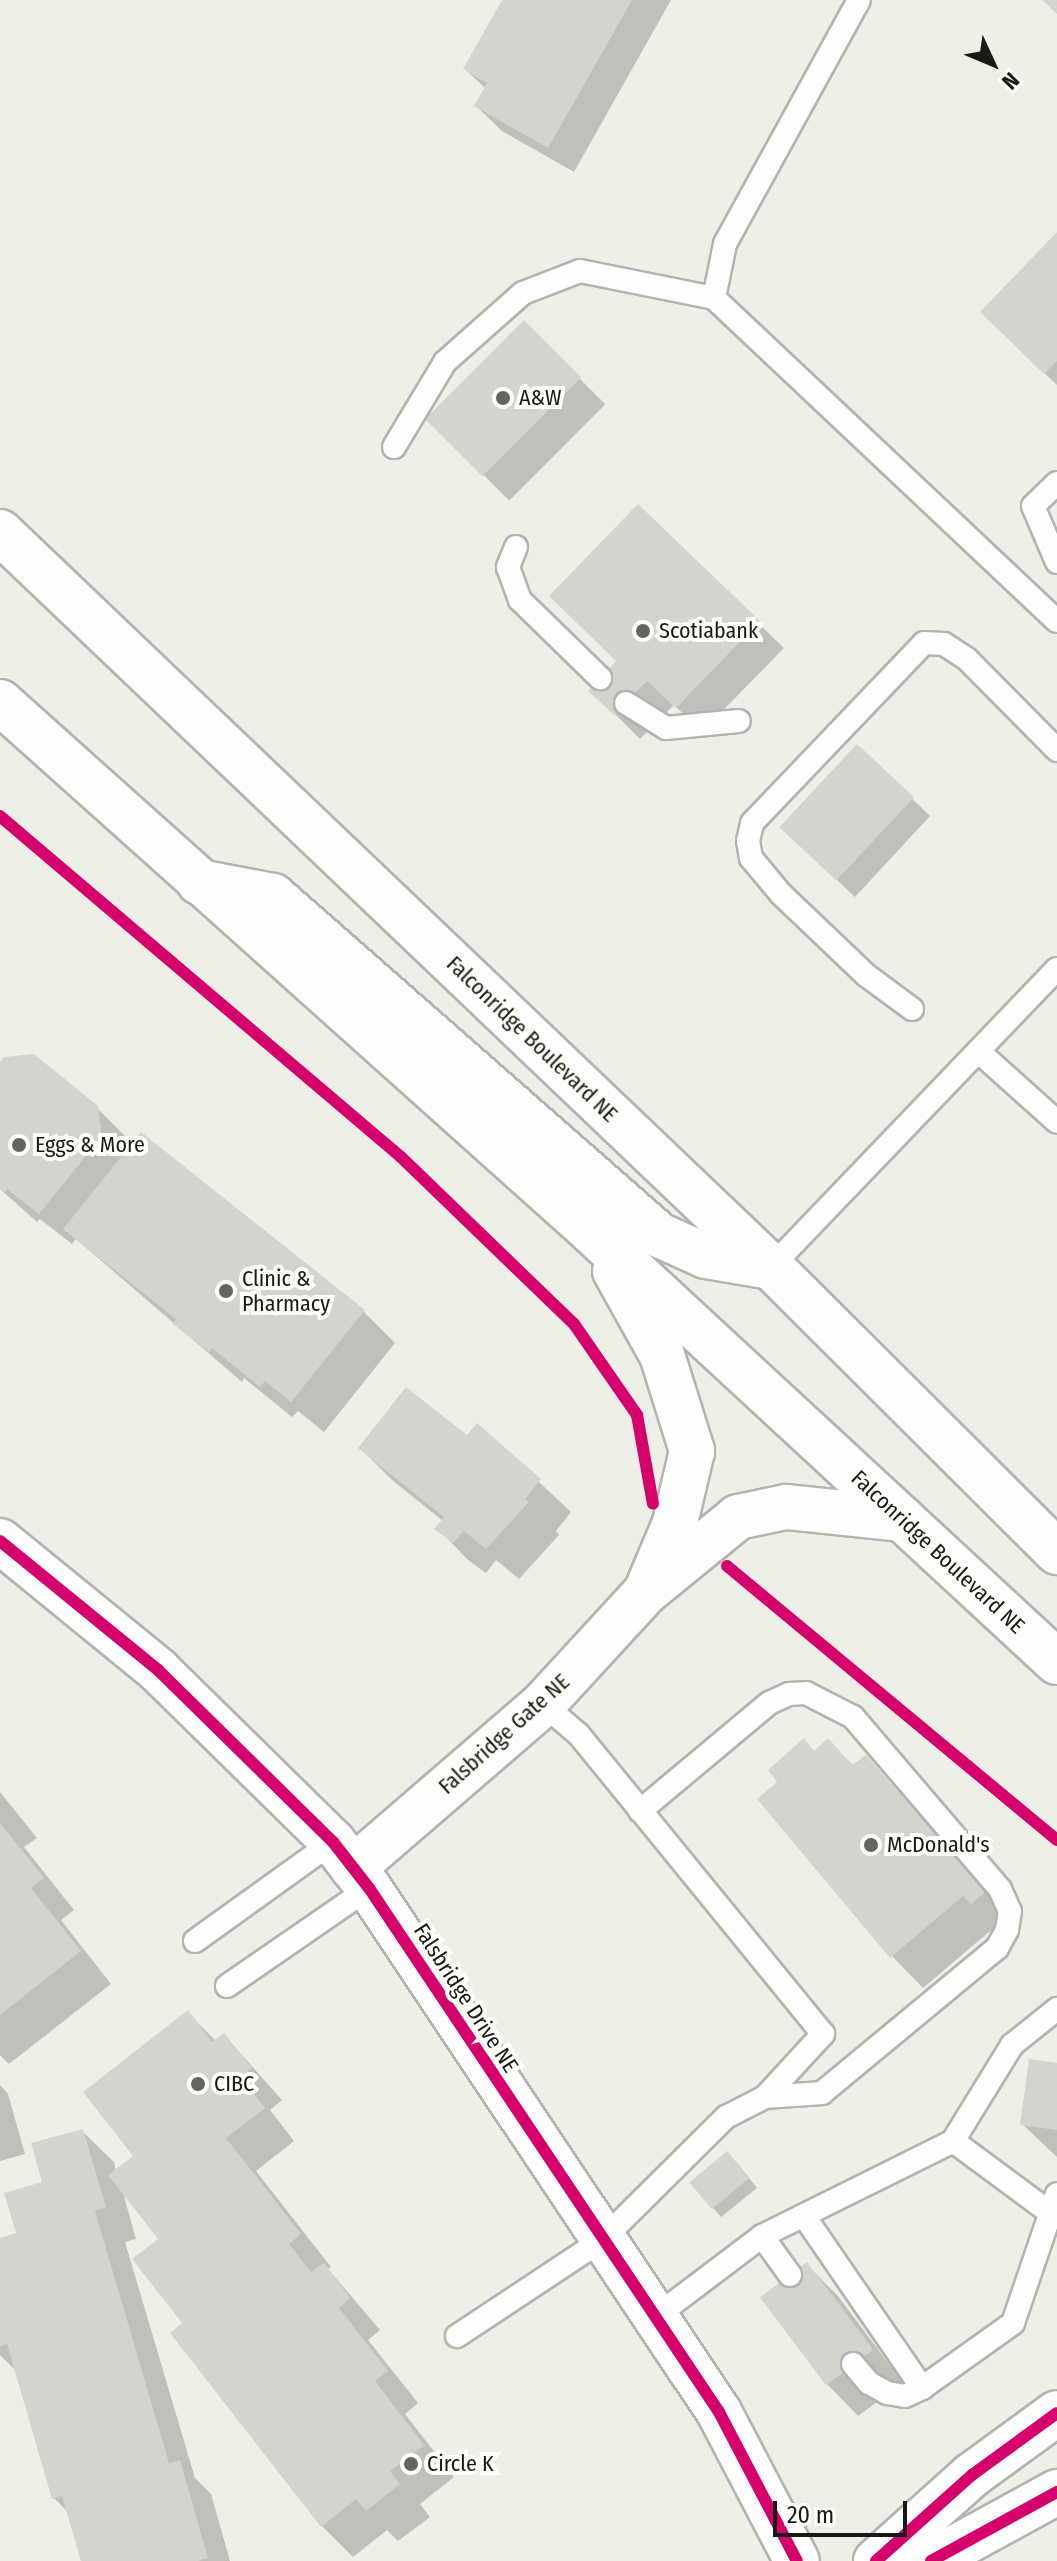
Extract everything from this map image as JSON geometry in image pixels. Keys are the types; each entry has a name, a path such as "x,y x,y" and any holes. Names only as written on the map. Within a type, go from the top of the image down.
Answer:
{"main road":[{"name":"Falconridge Boulevard NE","path":"0,532 771,1267 1057,1552"},
{"name":"Falconridge Boulevard NE","path":"0,702 593,1233 1057,1662"},
{"path":"199,882 273,896 659,1235 706,1256 771,1267"},
{"path":"593,1233 662,1355 692,1451 675,1523 646,1592"},
{"path":"646,1592 738,1517 786,1507 902,1519"},
{"name":"Falsbridge Drive NE","path":"0,1541 158,1670 352,1866 719,2412 797,2561"},
{"name":"Falsbridge Gate NE","path":"352,1866 543,1704 646,1592"},
{"path":"876,2561 972,2475 1057,2413"},
{"path":"931,2561 1057,2492"}],"lane":[{"path":"714,298 725,244 859,0"},
{"path":"394,447 445,362 523,293 580,271 714,298 1057,621"},
{"path":"1057,483 1033,506 1057,562"},
{"path":"516,547 508,567 520,600 600,678"},
{"path":"912,1009 866,975 781,894 751,858 748,841 752,823 924,643 944,644 967,659 1057,750"},
{"path":"626,703 666,728 739,721"},
{"path":"771,1267 1057,969"},
{"path":"978,1051 1057,1122"},
{"path":"640,1811 769,1703 789,1694 806,1693 853,1717 1000,1889 1010,1911 1007,1930 997,1948 822,2093 765,2097"},
{"path":"457,2336 602,2240 726,2117 765,2097 823,2034 578,1734 543,1704"},
{"path":"195,1941 352,1866"},
{"path":"227,1986 352,1866"},
{"path":"655,2317 762,2236 953,2141 1012,2045 1057,2009"},
{"path":"853,2364 869,2383 887,2393 905,2396 922,2388 1013,2323 1055,2208 953,2141"},
{"path":"804,2216 922,2388"},
{"path":"762,2236 790,2275"}],"building":[{"path":"502,0 632,0 548,148 474,106 487,83 463,69"},
{"path":"1042,0 1057,0 1057,14"},
{"path":"1057,232 1057,361 1044,374 980,312"},
{"name":"A&W","path":"524,320 581,377 482,476 425,419"},
{"path":"638,504 760,621 676,708 647,681 614,715 588,691 616,661 549,596"},
{"path":"857,744 914,797 836,881 779,827"},
{"path":"34,1054 98,1106 102,1136 39,1214 7,1189 5,1192 0,1189 0,1062 4,1057"},
{"path":"141,1132 365,1310 291,1402 265,1381 260,1387 212,1348 209,1352 173,1324 176,1319 63,1229"},
{"path":"406,1387 467,1435 477,1423 541,1479 525,1499 529,1502 486,1549 464,1531 453,1543 434,1529 444,1517 358,1448"},
{"name":"McDonald's","path":"804,1738 814,1751 828,1738 852,1765 866,1755 986,1891 971,1904 963,1896 890,1958 757,1799 777,1782 768,1770"},
{"path":"0,1823 44,1878 31,1888 81,1951 0,2015"},
{"path":"188,2010 212,2042 224,2033 252,2068 240,2077 265,2108 226,2138 301,2234 289,2244 311,2272 324,2263 350,2298 339,2308 388,2371 375,2381 424,2445 390,2471 400,2484 366,2511 356,2499 321,2527 170,2333 182,2323 132,2259 158,2239 108,2175 133,2156 83,2092"},
{"path":"1029,2059 1057,2063 1057,2130 1020,2125"},
{"path":"83,2129 106,2207 95,2211 169,2463 180,2460 208,2558 198,2561 81,2561 62,2496 52,2499 7,2344 0,2346 0,2238 16,2233 4,2193 42,2182 31,2143"},
{"path":"727,2151 749,2178 712,2209 689,2182"},
{"path":"807,2262 873,2350 826,2385 760,2298"}],"cycle path":[{"path":"0,816 401,1157 574,1324 637,1415 653,1504"},
{"path":"0,1541 158,1670 333,1842 369,1888 719,2412 797,2561"},
{"path":"727,1566 1057,1840"},
{"path":"876,2561 972,2475 1057,2413"},
{"path":"931,2561 1057,2492"}],"place":[{"name":"A&W","path":"503,398"},
{"name":"Scotiabank","path":"643,631"},
{"name":"Eggs & More","path":"19,1145"},
{"name":"Clinic & Pharmacy","path":"226,1291"},
{"name":"McDonald's","path":"871,1845"},
{"name":"CIBC","path":"198,2084"},
{"name":"Circle K","path":"411,2464"}]}
